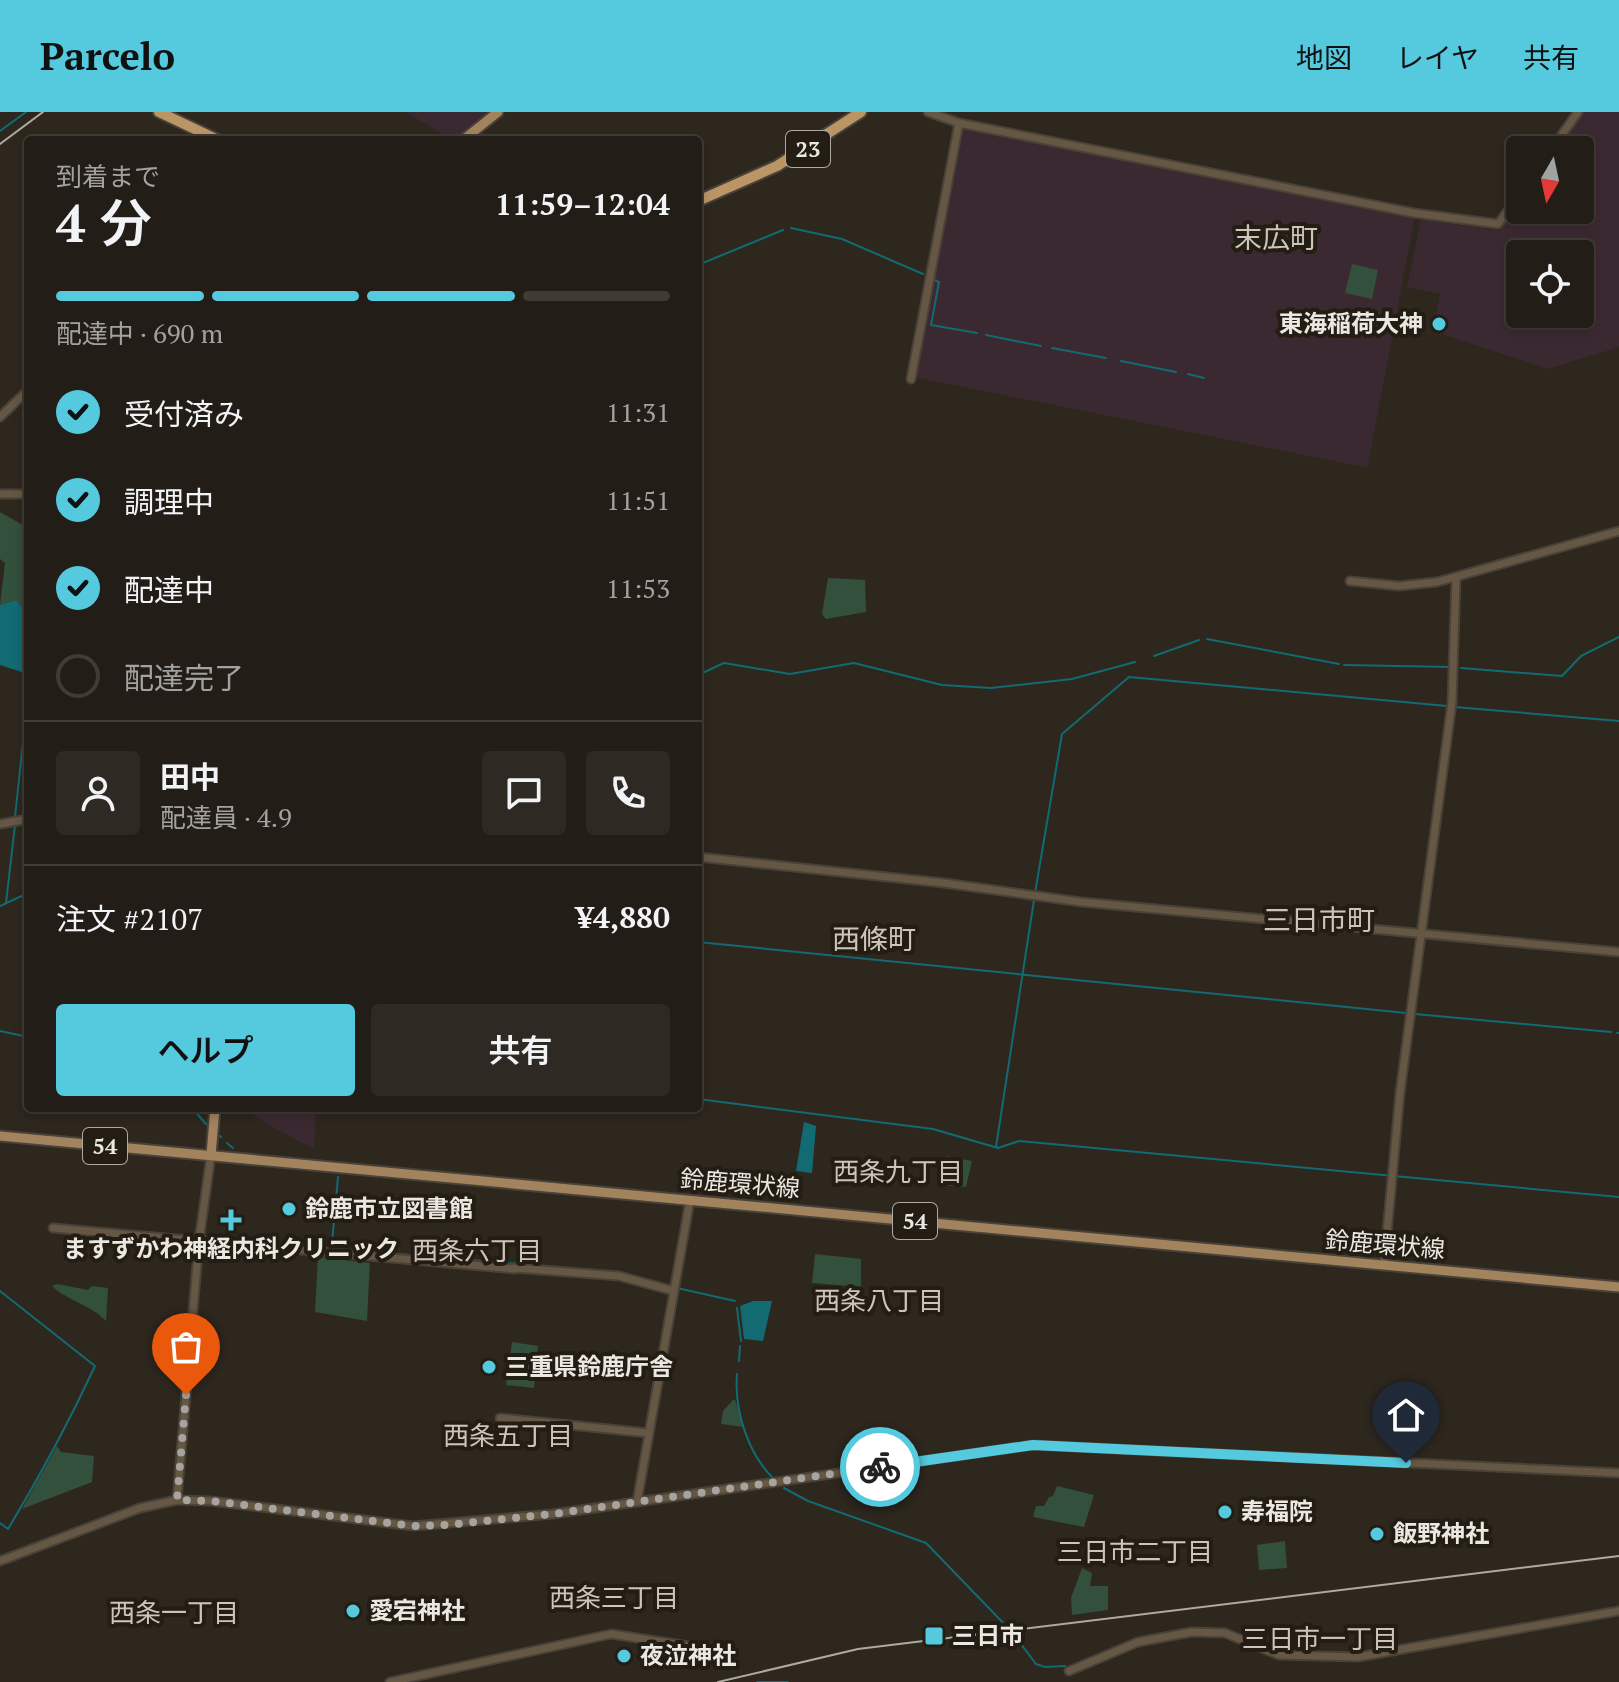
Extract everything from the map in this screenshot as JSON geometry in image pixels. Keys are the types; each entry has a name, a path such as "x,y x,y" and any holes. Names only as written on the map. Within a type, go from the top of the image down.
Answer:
{"highway":[{"path":"159,112 210,136"},
{"name":"23","path":"702,199 752,180 824,139 861,112"}],"main road":[{"path":"468,136 498,112"},
{"path":"211,1155 215,1112"},
{"name":"鈴鹿環状線","path":"0,1136 1619,1287"}],"street":[{"path":"928,112 959,123 1414,213 1498,224 1506,213"},
{"path":"1561,136 1578,112"},
{"path":"911,379 959,123"},
{"path":"0,417 24,394"},
{"path":"0,494 24,494"},
{"path":"1350,581 1413,585 1456,578 1619,531"},
{"path":"1384,1265 1420,933 1451,706 1456,578"},
{"path":"0,824 24,820"},
{"path":"702,857 1033,896 1619,952"},
{"path":"177,1500 199,1241 211,1155"},
{"path":"637,1502 690,1200"},
{"path":"53,1228 619,1276 674,1287"},
{"path":"500,1418 648,1433"},
{"path":"0,1561 140,1508 177,1500 211,1501 426,1526 499,1521 1033,1445 1619,1473"},
{"path":"1069,1671 1138,1642 1192,1632 1225,1633 1279,1655 1358,1657 1619,1611"},
{"path":"390,1682 611,1634 734,1653"}],"shaded area":[{"path":"406,112 489,112 458,136 446,136"},
{"path":"1583,112 1619,112 1619,347 1548,369 1433,331 1440,294 1407,287 1421,219 1499,231 1506,221 1506,224 1594,224 1594,136 1567,136"},
{"path":"963,129 1412,218 1414,221 1368,465 1364,467 918,378 914,374"},
{"path":"250,1112 316,1112 314,1149"}],"green space":[{"path":"1352,264 1378,270 1372,299 1345,293"},
{"path":"0,512 24,526 24,610 16,600 0,605 5,563 0,559"},
{"path":"828,578 865,580 866,612 826,619 822,614"},
{"path":"946,1156 972,1161 966,1187 942,1185"},
{"path":"815,1254 861,1259 861,1287 812,1283"},
{"path":"318,1257 370,1263 367,1321 315,1312"},
{"path":"57,1284 88,1290 92,1286 108,1288 106,1321 52,1286"},
{"path":"512,1342 538,1346 534,1388 506,1385"},
{"path":"733,1400 744,1427 721,1424 723,1411"},
{"path":"57,1446 61,1452 94,1456 92,1482 22,1509"},
{"path":"1057,1486 1094,1495 1084,1527 1033,1517 1036,1506 1044,1506"},
{"path":"1285,1541 1287,1568 1259,1570 1257,1545"},
{"path":"1082,1568 1092,1573 1090,1586 1108,1586 1108,1610 1072,1615 1071,1598"}],"water":[{"path":"16,600 24,610 24,673 0,665 0,605"},
{"path":"804,1122 816,1126 812,1173 796,1171"},
{"path":"753,1301 772,1301 763,1341 744,1339 740,1306"}],"waterway":[{"path":"0,131 26,112"},
{"path":"791,228 842,239 923,274"},
{"path":"702,263 783,230"},
{"path":"934,280 939,282 931,325 977,333"},
{"path":"986,335 1041,346"},
{"path":"1052,348 1106,358"},
{"path":"1121,361 1176,372"},
{"path":"1188,374 1204,378"},
{"path":"1461,668 1562,676 1581,656 1619,637"},
{"path":"1207,639 1339,664"},
{"path":"1154,656 1199,640"},
{"path":"702,673 724,663 790,674 854,663 942,685 991,688 1072,679 1135,662"},
{"path":"1344,665 1450,667"},
{"path":"1035,893 1062,734 1129,677 1447,706"},
{"path":"1454,707 1619,721"},
{"path":"15,817 23,742"},
{"path":"6,903 15,825"},
{"path":"0,828 24,825"},
{"path":"0,906 24,895"},
{"path":"996,1147 1034,900"},
{"path":"702,942 1406,1013"},
{"path":"1415,1014 1611,1032"},
{"path":"0,1031 24,1036"},
{"path":"702,1100 933,1129 998,1148 1019,1141 1619,1197"},
{"path":"196,1112 206,1124"},
{"path":"227,1143 233,1148"},
{"path":"338,1177 332,1243 338,1249 618,1272 671,1286"},
{"path":"677,1288 735,1301"},
{"path":"0,1291 95,1366 54,1449 8,1529 0,1523"},
{"path":"737,1308 741,1341"},
{"path":"739,1361 740,1346"},
{"path":"737,1374 738,1402 750,1445 775,1480"},
{"path":"784,1488 808,1501 926,1543 1012,1632 1036,1664 1065,1666"},
{"path":"757,1682 788,1682"}],"railway":[{"path":"0,144 43,112"},
{"path":"718,1682 858,1649 1619,1556"}],"way so far":[{"path":"186,1395 177,1500 211,1501 399,1524 426,1526 499,1521 880,1467"}],"place":[{"name":"東海稲荷大神","path":"1439,324"},
{"name":"鈴鹿市立図書館","path":"289,1209"},
{"name":"ますずかわ神経内科クリニック","path":"231,1220"},
{"name":"三重県鈴鹿庁舎","path":"489,1367"},
{"name":"寿福院","path":"1225,1512"},
{"name":"飯野神社","path":"1377,1534"},
{"name":"愛宕神社","path":"353,1611"},
{"name":"三日市","path":"934,1636"},
{"name":"夜泣神社","path":"624,1656"}],"district":[{"name":"末広町","path":"1276,238"},
{"name":"三日市町","path":"1319,920"},
{"name":"西條町","path":"874,939"},
{"name":"西条九丁目","path":"898,1172"},
{"name":"西条六丁目","path":"477,1251"},
{"name":"西条八丁目","path":"879,1301"},
{"name":"西条五丁目","path":"508,1436"},
{"name":"三日市二丁目","path":"1135,1552"},
{"name":"西条三丁目","path":"614,1598"},
{"name":"西条一丁目","path":"174,1613"},
{"name":"三日市一丁目","path":"1320,1639"}],"route":[{"path":"880,1467 1033,1445 1406,1463"}]}
